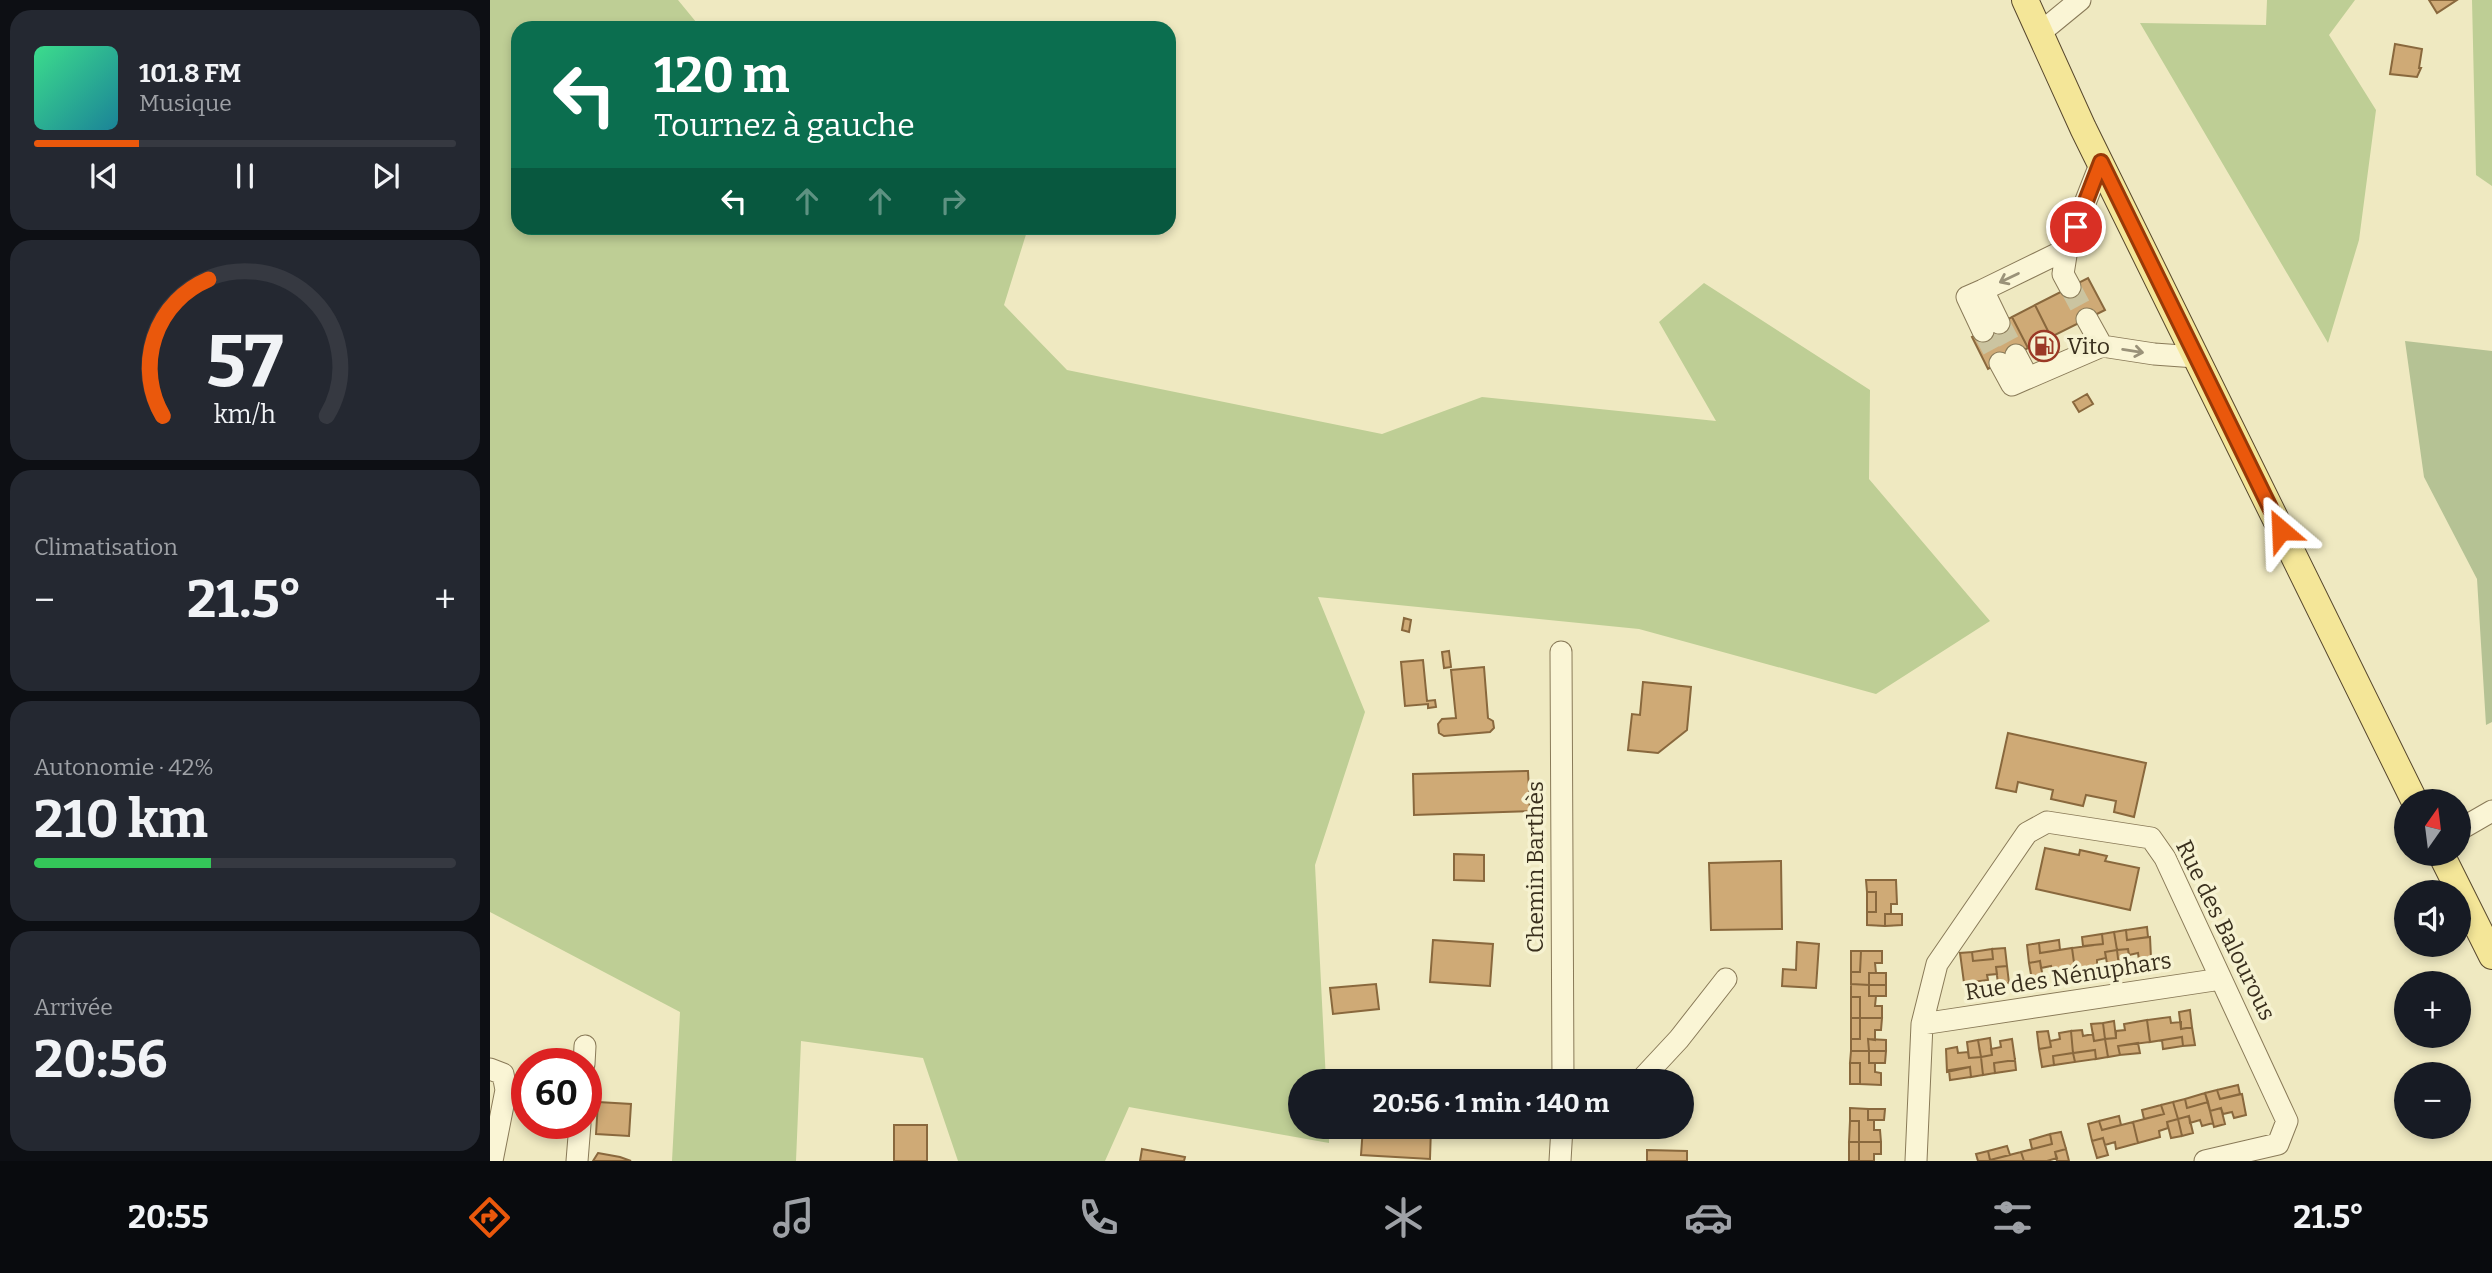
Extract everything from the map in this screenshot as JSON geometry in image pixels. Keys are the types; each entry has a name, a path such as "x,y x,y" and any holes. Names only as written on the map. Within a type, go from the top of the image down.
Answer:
{"main road":[{"path":"2025,0 2083,128 2409,789"},
{"path":"2447,866 2492,956"}],"street":[{"path":"2040,32 2080,0"},
{"path":"2070,287 2063,274 2067,249 2101,162"},
{"path":"1991,327 1983,290 2067,249"},
{"path":"2087,319 2102,346"},
{"path":"2008,359 2028,378 2102,346 2196,357"},
{"name":"Chemin Barthès","path":"1560,652 1563,1069"},
{"path":"2471,823 2492,811"},
{"name":"Rue des Balourous","path":"1916,1161 1922,1024 1937,964 2027,832 2046,822 2151,838 2165,858 2287,1121 2278,1144 2205,1161"},
{"path":"1651,1069 1679,1039 1726,979"},
{"name":"Rue des Nénuphars","path":"1922,1024 2221,979"},
{"path":"490,1069 503,1074 506,1090 492,1161"},
{"path":"577,1161 579,1139"},
{"path":"1560,1161 1561,1139"}],"green space":[{"path":"490,0 678,0 695,21 511,21 511,235 1026,235 1004,305 1067,370 1382,434 1482,397 1716,421 1659,322 1704,283 1870,390 1869,479 1990,621 1876,694 1639,629 1318,597 1365,712 1315,865 1325,1069 1288,1069 1288,1136 1129,1107 1105,1161 958,1161 923,1058 801,1041 796,1161 672,1161 680,1012 490,912"},
{"path":"2267,0 2355,0 2329,35 2376,110 2359,240 2328,343 2140,23 2266,25"},
{"path":"2472,0 2492,0 2492,186 2476,175"},
{"path":"2405,341 2492,351 2492,722 2486,725 2477,579 2424,477"},
{"path":"1307,1139 1329,1139 1329,1143"}],"building":[{"path":"2429,0 2457,0 2437,13"},
{"path":"2395,44 2422,49 2421,68 2417,77 2390,74"},
{"path":"2088,278 2105,310 2051,337 2035,305"},
{"path":"2035,305 2051,337 2028,348 2012,317"},
{"path":"2012,317 2028,348 1988,369 1972,337"},
{"path":"2087,394 2093,404 2079,412 2073,402"},
{"path":"1404,618 1411,620 1409,632 1402,630"},
{"path":"1449,651 1451,667 1444,668 1442,652"},
{"path":"1423,660 1427,701 1435,700 1436,707 1428,708 1428,704 1405,706 1401,662"},
{"path":"1484,667 1488,718 1493,721 1494,728 1490,732 1444,736 1439,733 1438,724 1442,719 1456,718 1451,670"},
{"path":"1643,682 1691,687 1687,730 1658,753 1628,750 1632,714 1640,715"},
{"path":"2008,733 2146,763 2134,817 2114,812 2116,801 2086,795 2083,806 2051,799 2053,790 2018,782 2016,792 1996,788"},
{"path":"1528,771 1530,811 1414,815 1413,774"},
{"path":"2045,848 2079,855 2080,850 2107,856 2105,861 2139,868 2130,910 2036,889"},
{"path":"1454,854 1484,855 1484,881 1454,880"},
{"path":"1781,861 1782,929 1711,930 1709,863"},
{"path":"1866,880 1896,880 1897,904 1891,904 1891,914 1885,914 1885,926 1867,925 1867,912 1876,912 1876,892 1867,892"},
{"path":"1867,892 1876,892 1876,912 1867,912"},
{"path":"1885,914 1902,914 1902,925 1885,926"},
{"path":"2147,927 2148,937 2127,940 2126,930"},
{"path":"2126,930 2127,940 2150,937 2151,958 2139,960 2138,953 2129,955 2128,949 2117,950 2114,932"},
{"path":"2114,932 2117,950 2105,952 2106,958 2097,960 2097,966 2075,970 2072,948 2103,944 2102,934"},
{"path":"2102,934 2103,944 2083,946 2082,937"},
{"path":"1433,940 1493,944 1490,986 1430,982"},
{"path":"2059,940 2060,950 2040,953 2039,943"},
{"path":"1797,942 1819,944 1816,988 1782,986 1783,969 1796,970"},
{"path":"2039,943 2040,953 2072,948 2075,970 2052,973 2051,966 2041,968 2040,961 2029,963 2027,945"},
{"path":"2005,948 2007,966 1996,967 1997,974 1987,975 1988,980 1964,983 1960,953 1972,952 1973,961 1993,959 1992,949"},
{"path":"1992,949 1993,959 1973,961 1972,952"},
{"path":"2128,949 2130,965 2119,967 2117,950"},
{"path":"2117,950 2119,967 2108,969 2105,952"},
{"path":"1851,951 1861,951 1860,972 1851,972"},
{"path":"1861,951 1882,951 1882,963 1875,963 1876,973 1869,973 1869,985 1851,984 1851,972 1860,972"},
{"path":"2040,961 2043,978 2032,980 2029,963"},
{"path":"2007,966 2009,983 1998,984 1996,967"},
{"path":"1869,973 1886,973 1886,985 1869,985"},
{"path":"1376,984 1379,1009 1333,1014 1330,988"},
{"path":"1851,984 1869,985 1869,996 1876,996 1875,1006 1882,1006 1882,1018 1860,1018 1860,997 1851,997"},
{"path":"1869,985 1886,985 1886,996 1869,996"},
{"path":"1851,997 1860,997 1860,1018 1851,1018"},
{"path":"2190,1010 2192,1027 2181,1029 2179,1012"},
{"path":"2170,1017 2171,1023 2181,1022 2181,1029 2192,1027 2195,1045 2183,1046 2182,1037 2150,1042 2147,1020"},
{"path":"1851,1018 1860,1018 1860,1039 1851,1039"},
{"path":"1860,1018 1882,1018 1881,1030 1875,1030 1875,1040 1868,1039 1869,1051 1851,1051 1851,1039 1860,1039"},
{"path":"2147,1020 2150,1042 2118,1046 2120,1055 2108,1057 2105,1039 2116,1038 2116,1031 2125,1030 2124,1024"},
{"path":"2114,1021 2116,1038 2105,1039 2103,1023"},
{"path":"2103,1023 2105,1039 2094,1041 2091,1024"},
{"path":"2082,1030 2083,1036 2093,1034 2094,1041 2105,1039 2108,1057 2096,1059 2095,1050 2073,1053 2071,1031"},
{"path":"2048,1031 2051,1047 2039,1049 2037,1032"},
{"path":"2071,1031 2073,1053 2053,1056 2054,1065 2042,1067 2039,1049 2051,1047 2050,1041 2060,1039 2059,1033"},
{"path":"2182,1037 2183,1046 2163,1049 2162,1040"},
{"path":"1990,1038 1992,1055 1981,1057 1978,1040"},
{"path":"1868,1039 1886,1040 1886,1051 1869,1051"},
{"path":"2012,1039 2015,1060 1994,1063 1995,1073 1983,1075 1981,1057 1992,1055 1991,1049 2001,1047 2000,1041"},
{"path":"1978,1040 1981,1057 1969,1058 1967,1042"},
{"path":"2138,1043 2140,1053 2120,1055 2118,1046"},
{"path":"1957,1047 1958,1053 1968,1052 1969,1058 1981,1057 1983,1075 1971,1077 1970,1067 1947,1072 1946,1049"},
{"path":"2095,1050 2096,1059 2075,1062 2073,1053"},
{"path":"1851,1051 1869,1051 1869,1063 1875,1063 1875,1072 1881,1073 1881,1085 1860,1084 1860,1063 1850,1063"},
{"path":"1869,1051 1886,1051 1885,1063 1869,1063"},
{"path":"2073,1053 2075,1062 2054,1065 2053,1056"},
{"path":"2015,1060 2016,1070 1995,1073 1994,1063"},
{"path":"1850,1063 1860,1063 1860,1084 1850,1084"},
{"path":"1970,1067 1971,1077 1950,1080 1949,1070"},
{"path":"2238,1085 2240,1094 2220,1099 2217,1090"},
{"path":"2217,1090 2220,1099 2242,1094 2246,1115 2234,1118 2232,1112 2223,1114 2221,1108 2210,1111 2205,1093"},
{"path":"2205,1093 2208,1102 2187,1108 2185,1099"},
{"path":"2185,1099 2187,1108 2208,1102 2213,1123 2202,1126 2200,1120 2190,1123 2189,1116 2178,1119 2173,1102"},
{"path":"602,1102 631,1104 629,1136 602,1134"},
{"path":"2173,1102 2178,1119 2167,1122 2168,1128 2159,1131 2160,1137 2138,1143 2133,1122 2164,1114 2161,1105"},
{"path":"2161,1105 2164,1114 2144,1119 2142,1110"},
{"path":"1850,1108 1868,1109 1868,1120 1874,1120 1874,1130 1880,1130 1881,1142 1859,1142 1859,1121 1850,1121"},
{"path":"2221,1108 2225,1124 2214,1127 2210,1111"},
{"path":"1868,1109 1885,1109 1884,1120 1868,1120"},
{"path":"2119,1116 2121,1125 2102,1130 2099,1121"},
{"path":"2189,1116 2193,1133 2182,1136 2178,1119"},
{"path":"2178,1119 2182,1136 2171,1138 2167,1122"},
{"path":"1850,1121 1859,1121 1859,1142 1849,1142"},
{"path":"2099,1121 2102,1130 2133,1122 2138,1143 2116,1149 2115,1142 2105,1145 2103,1138 2092,1141 2088,1124"},
{"path":"894,1125 927,1125 927,1161 894,1161"},
{"path":"2061,1132 2066,1149 2055,1152 2057,1158 2024,1161 2021,1152 2052,1144 2050,1134"},
{"path":"2050,1134 2052,1144 2032,1149 2030,1140"},
{"path":"2103,1138 2108,1155 2097,1158 2092,1141"},
{"path":"1362,1139 1431,1139 1430,1159 1361,1155"},
{"path":"1849,1142 1859,1142 1859,1161 1849,1161"},
{"path":"1859,1142 1881,1142 1881,1154 1874,1154 1874,1161 1859,1161"},
{"path":"2007,1146 2010,1155 1990,1160 1988,1151"},
{"path":"1142,1149 1185,1157 1184,1161 1140,1161"},
{"path":"2066,1149 2069,1161 2057,1161 2055,1152"},
{"path":"1647,1150 1687,1151 1687,1161 1647,1161"},
{"path":"1988,1151 1990,1160 2021,1152 2024,1161 1978,1161 1976,1154"},
{"path":"598,1153 620,1157 631,1161 593,1161"}],"tunnel":[{"path":"2070,287 2087,319"},
{"path":"1999,323 2016,355"},
{"path":"1983,331 2000,363"}],"place":[{"name":"Vito","path":"2044,346"}],"route":[{"path":"2076,227 2101,162 2281,530"}]}
